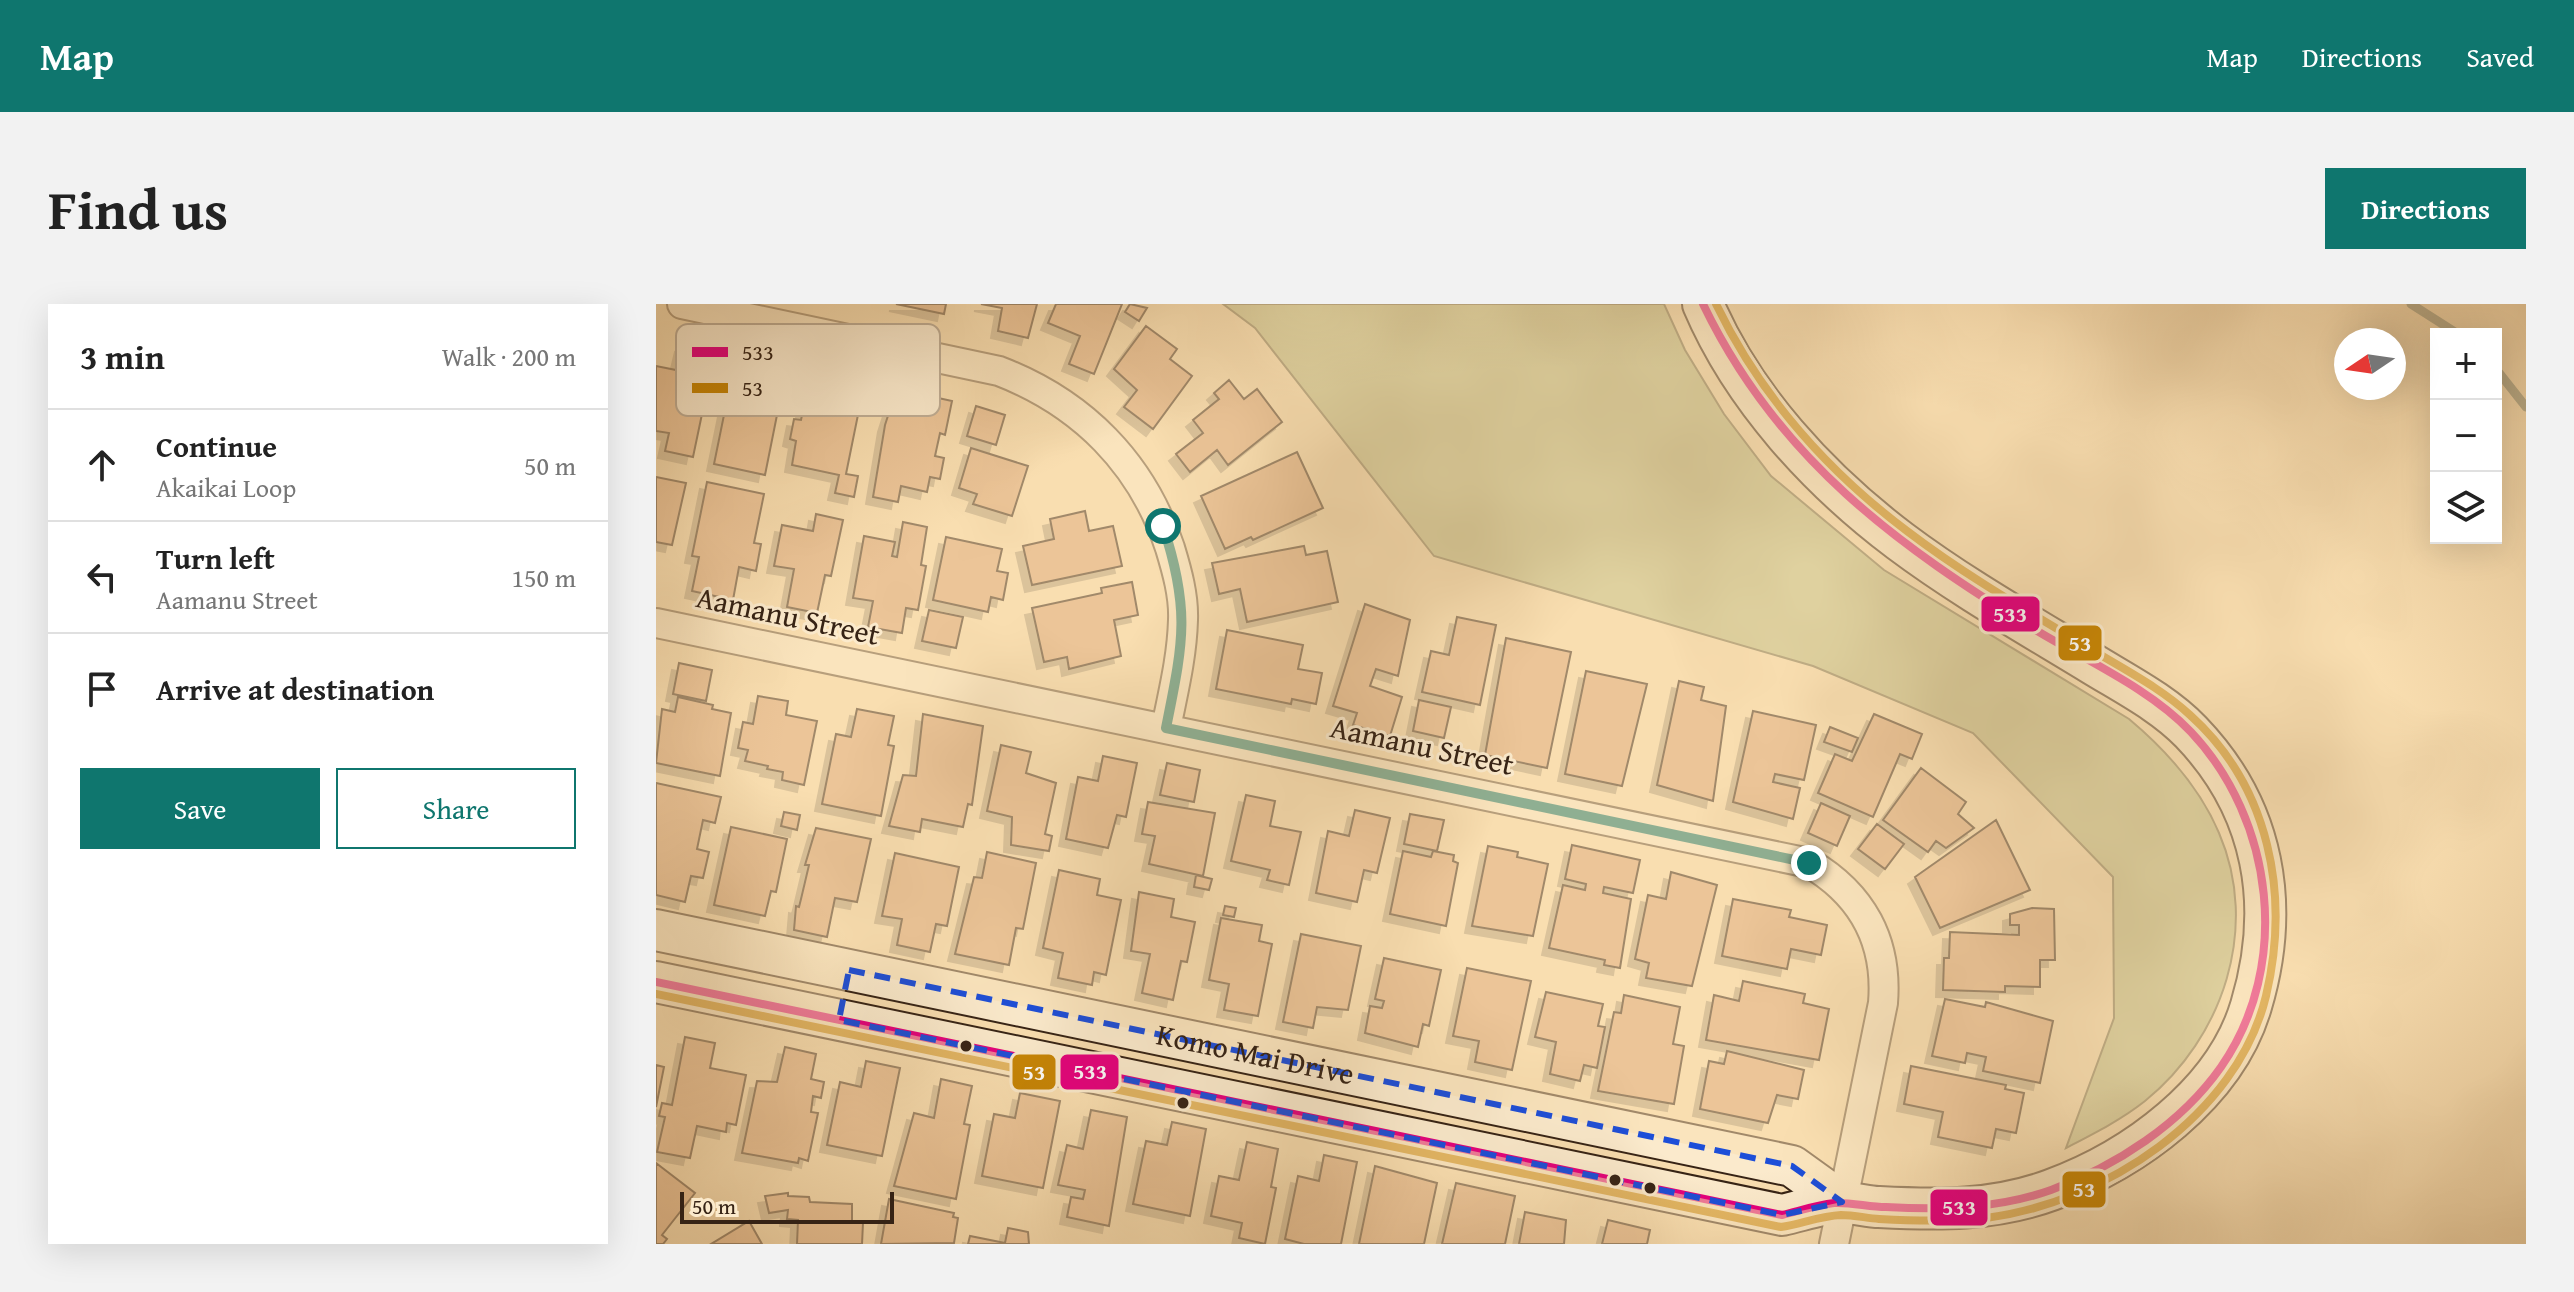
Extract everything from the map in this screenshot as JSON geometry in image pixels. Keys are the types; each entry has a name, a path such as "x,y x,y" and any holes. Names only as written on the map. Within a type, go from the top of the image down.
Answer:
{"main road":[{"name":"Komo Mai Drive","path":"656,982 1782,1215 1842,1202 1963,1210 2052,1189 2130,1151 2172,1119 2200,1091 2225,1059 2248,1016 2261,974 2267,934 2266,893 2259,853 2244,811 2214,759 2189,730 2153,702 1900,541 1849,500 1771,416 1737,366 1703,304"},
{"name":"Komo Mai Drive","path":"656,930 1792,1166 1842,1202"},
{"path":"839,1020 849,970"},
{"path":"1343,1125 1353,1075"}],"street":[{"path":"682,304 777,324"},
{"path":"940,359 999,371 1040,388 1105,437 1149,494 1163,526 1180,587 1184,617 1181,652 1166,728"},
{"name":"Aamanu Street","path":"656,623 1792,857 1825,873 1842,885 1867,915 1881,950 1885,984 1834,1244"}],"highlighted area":[{"path":"849,970 1792,1166 1842,1202 1782,1215 839,1020"}],"green space":[{"path":"1223,304 1664,304 1685,350 1724,414 1771,476 1884,570 2129,719 2169,757 2192,785 2219,833 2231,869 2236,906 2234,943 2227,979 2214,1014 2195,1046 2172,1075 2145,1101 2066,1148 2114,1018 2113,877 1973,733 1813,666 1434,556 1255,328"}],"building":[{"path":"896,304 946,304 944,314"},
{"path":"981,304 1037,304 1028,338 998,331 1002,308"},
{"path":"1056,304 1122,304 1094,374 1069,364 1080,336 1048,323"},
{"path":"1130,304 1147,308 1139,321 1125,312"},
{"path":"1146,326 1177,349 1170,359 1192,376 1153,429 1124,407 1137,390 1114,369"},
{"path":"656,366 676,370 676,416 702,416 693,457 665,451 669,433 656,431"},
{"path":"1229,380 1244,399 1257,389 1282,422 1228,465 1217,450 1190,472 1176,454 1203,433 1193,420 1219,399 1214,393"},
{"path":"940,398 952,401 945,435 940,433 935,456 944,458 940,479 930,477 927,492 901,486 898,502 873,497 888,416 940,416"},
{"path":"976,406 1005,415 996,445 967,436"},
{"path":"724,416 777,416 765,475 714,464"},
{"path":"802,416 858,416 846,474 858,476 854,497 835,493 839,475 792,465 796,441 790,439 794,419 801,420"},
{"path":"971,448 1028,466 1012,516 973,504 977,494 959,488"},
{"path":"1297,452 1323,508 1253,540 1251,537 1225,549 1201,496"},
{"path":"656,477 686,483 672,545 656,542"},
{"path":"707,482 764,494 754,543 761,544 756,571 739,567 733,600 692,591 699,557 692,556"},
{"path":"1085,511 1089,531 1113,526 1122,566 1032,585 1023,546 1054,539 1050,519"},
{"path":"816,514 843,520 831,576 825,575 817,613 787,607 794,569 774,566 782,525 813,531"},
{"path":"903,522 927,527 921,565 926,566 918,610 906,608 902,633 868,627 873,601 853,598 864,536 895,542 892,556 897,557"},
{"path":"946,537 1002,549 997,571 1008,573 1003,600 991,597 988,612 933,600"},
{"path":"1304,546 1306,555 1327,551 1338,602 1247,622 1240,589 1219,594 1212,563"},
{"path":"1132,582 1138,615 1114,620 1121,656 1069,669 1067,657 1044,662 1032,608 1102,593 1101,588"},
{"path":"1365,604 1410,620 1398,676 1376,669 1370,686 1402,697 1390,736 1353,725 1357,713 1333,706"},
{"path":"929,610 963,617 956,648 922,641"},
{"path":"1457,617 1496,625 1480,705 1422,692 1431,651 1449,655"},
{"path":"1227,630 1303,645 1298,669 1322,673 1316,704 1292,699 1291,704 1216,689"},
{"path":"1506,638 1571,652 1547,768 1485,755"},
{"path":"679,663 712,670 706,701 673,694"},
{"path":"1586,671 1647,684 1622,786 1565,774"},
{"path":"1679,681 1704,687 1701,700 1726,706 1713,801 1657,785"},
{"path":"758,696 788,701 786,715 817,721 804,785 782,780 783,772 745,761 748,750 738,748 743,722 753,724"},
{"path":"678,697 713,705 712,709 731,713 720,776 656,763 662,709 675,712"},
{"path":"1419,700 1451,707 1444,738 1413,731"},
{"path":"857,709 894,716 888,745 894,746 881,816 822,804 836,734 851,737"},
{"path":"1753,711 1816,725 1804,780 1775,774 1773,782 1800,788 1793,819 1733,802"},
{"path":"923,714 983,726 972,805 968,804 963,827 922,819 920,832 889,826 903,775 916,776"},
{"path":"1874,714 1922,734 1912,759 1900,754 1873,817 1818,793 1835,754 1852,761"},
{"path":"1830,727 1858,738 1852,752 1824,742"},
{"path":"1001,745 1031,752 1026,773 1056,783 1045,834 1052,836 1049,851 1011,845 1012,817 987,811"},
{"path":"1103,756 1137,763 1126,817 1117,815 1108,848 1066,839 1078,777 1098,781"},
{"path":"1167,763 1200,770 1194,802 1160,795"},
{"path":"1921,768 1966,802 1958,814 1974,828 1946,848 1936,841 1928,852 1883,820"},
{"path":"656,783 721,797 715,823 703,820 697,849 709,852 703,878 691,876 685,902 656,895"},
{"path":"1246,795 1275,801 1270,826 1301,832 1289,885 1267,880 1270,870 1231,861"},
{"path":"1148,802 1215,813 1203,876 1149,864 1155,836 1142,834"},
{"path":"1821,803 1850,816 1837,846 1808,833"},
{"path":"1355,810 1390,818 1377,873 1364,870 1357,902 1316,893 1328,831 1349,836"},
{"path":"784,812 800,815 797,830 781,826"},
{"path":"1410,814 1444,820 1437,851 1404,844"},
{"path":"1996,820 2030,890 1940,928 1915,877"},
{"path":"1877,824 1904,844 1885,869 1858,849"},
{"path":"731,827 787,839 776,892 771,891 765,916 714,905"},
{"path":"816,828 871,839 857,902 835,898 827,937 794,930 796,906 799,907 809,865 805,865"},
{"path":"1572,845 1640,860 1633,893 1604,887 1603,893 1631,899 1620,968 1604,965 1605,960 1549,948 1563,885 1585,890 1586,884 1565,879"},
{"path":"1488,846 1518,852 1517,857 1548,864 1533,936 1472,926"},
{"path":"1403,851 1431,857 1433,851 1454,855 1453,861 1458,863 1446,926 1390,914"},
{"path":"987,852 1036,863 1023,929 1016,928 1009,965 955,954 974,877 982,878"},
{"path":"895,853 959,867 947,926 936,924 930,952 897,945 902,919 882,916"},
{"path":"1059,870 1100,879 1097,895 1121,900 1106,975 1094,972 1092,985 1058,978 1063,953 1043,948"},
{"path":"1671,872 1717,885 1692,986 1646,978 1649,963 1635,959 1648,895 1666,899"},
{"path":"1196,875 1212,879 1209,890 1194,887"},
{"path":"1139,892 1174,899 1171,917 1195,922 1187,962 1181,961 1173,1000 1142,993 1150,954 1131,951"},
{"path":"1733,899 1791,910 1789,917 1827,925 1821,955 1791,949 1787,969 1722,956"},
{"path":"1225,906 1236,908 1234,917 1223,915"},
{"path":"2032,908 2054,909 2055,960 2040,960 2040,987 2005,986 2005,992 1943,990 1944,958 1949,958 1950,932 2019,935 2019,925 2010,925 2010,914"},
{"path":"1221,918 1262,925 1259,941 1272,944 1258,1016 1224,1010 1229,984 1209,980"},
{"path":"1301,934 1361,946 1348,1010 1317,1007 1313,1028 1283,1022"},
{"path":"1384,958 1441,970 1429,1026 1423,1024 1418,1047 1365,1033 1370,1006 1382,1008 1384,1001 1375,999"},
{"path":"1467,968 1531,981 1512,1070 1475,1062 1479,1041 1453,1036"},
{"path":"1743,981 1805,994 1803,1003 1829,1009 1819,1060 1706,1040 1714,995 1739,1001"},
{"path":"1546,992 1603,1004 1598,1026 1605,1027 1597,1068 1584,1065 1580,1081 1550,1074 1556,1042 1535,1037"},
{"path":"1624,995 1680,1007 1673,1044 1684,1046 1674,1104 1598,1091 1614,1012 1621,1013"},
{"path":"1945,999 1985,1007 1986,1002 2053,1021 2040,1083 1983,1071 1986,1057 1967,1053 1965,1063 1932,1056"},
{"path":"685,1037 715,1043 710,1068 746,1075 736,1125 727,1123 726,1132 697,1126 690,1158 657,1152 665,1117 659,1116 662,1103 672,1105"},
{"path":"785,1047 816,1054 811,1079 824,1082 821,1098 813,1096 811,1112 818,1113 808,1161 799,1158 798,1163 742,1153 757,1081 777,1082"},
{"path":"1727,1051 1804,1070 1798,1099 1777,1095 1768,1123 1700,1109 1709,1061 1724,1064"},
{"path":"866,1061 900,1068 882,1156 827,1145 840,1082 861,1087"},
{"path":"656,1065 664,1067 656,1107"},
{"path":"1911,1066 2006,1085 2005,1089 2024,1093 2016,1133 1996,1129 1992,1148 1938,1137 1943,1112 1904,1104"},
{"path":"941,1079 972,1086 964,1124 970,1125 956,1199 894,1186 914,1113 934,1118"},
{"path":"1020,1093 1060,1101 1043,1188 982,1176 994,1114 1015,1118"},
{"path":"1091,1110 1127,1117 1109,1226 1067,1217 1071,1197 1083,1199 1085,1190 1058,1185 1067,1145 1083,1149"},
{"path":"1172,1122 1206,1129 1190,1216 1133,1204 1146,1141 1167,1145"},
{"path":"1247,1142 1278,1149 1271,1187 1276,1188 1265,1244 1239,1238 1242,1223 1211,1216 1219,1176 1239,1180"},
{"path":"1324,1155 1357,1162 1341,1244 1304,1244 1285,1239 1298,1176 1319,1181"},
{"path":"656,1163 695,1193 662,1235 667,1239 663,1244 656,1244"},
{"path":"1375,1166 1437,1183 1424,1244 1359,1244"},
{"path":"1456,1183 1515,1196 1505,1244 1442,1244"},
{"path":"788,1193 788,1196 809,1197 810,1202 852,1204 852,1223 863,1223 862,1244 797,1244 798,1220 787,1219 788,1210 769,1213 765,1196"},
{"path":"889,1199 954,1213 953,1217 958,1218 954,1243 881,1244"},
{"path":"1525,1212 1566,1220 1564,1244 1519,1244"},
{"path":"1608,1220 1650,1230 1647,1244 1602,1244"},
{"path":"749,1221 762,1244 711,1244"},
{"path":"1008,1228 1028,1232 1029,1244 968,1244 970,1236 1005,1243"}],"waterway":[{"path":"2411,304 2449,328"},
{"path":"2502,377 2526,407"}],"transit line":[{"name":"533","path":"656,982 1782,1215 1834,1203 1928,1208 1990,1205 2051,1190 2123,1156 2167,1125 2205,1088 2244,1027 2258,984 2265,939 2264,894 2256,850 2241,807 2219,767 2191,732 2157,702 1987,600 1890,531 1846,494 1804,453 1767,408 1733,359 1703,304"},
{"name":"53","path":"656,994 1781,1227 1841,1215 1919,1221 1986,1218 2031,1209 2075,1194 2119,1173 2159,1146 2196,1115 2227,1079 2250,1039 2266,996 2276,920 2274,882 2256,809 2239,775 2217,744 2168,697 1952,563 1849,483 1774,400 1716,304"}],"route":[{"path":"1163,526 1180,587 1184,617 1181,652 1166,728 1809,863"}]}
